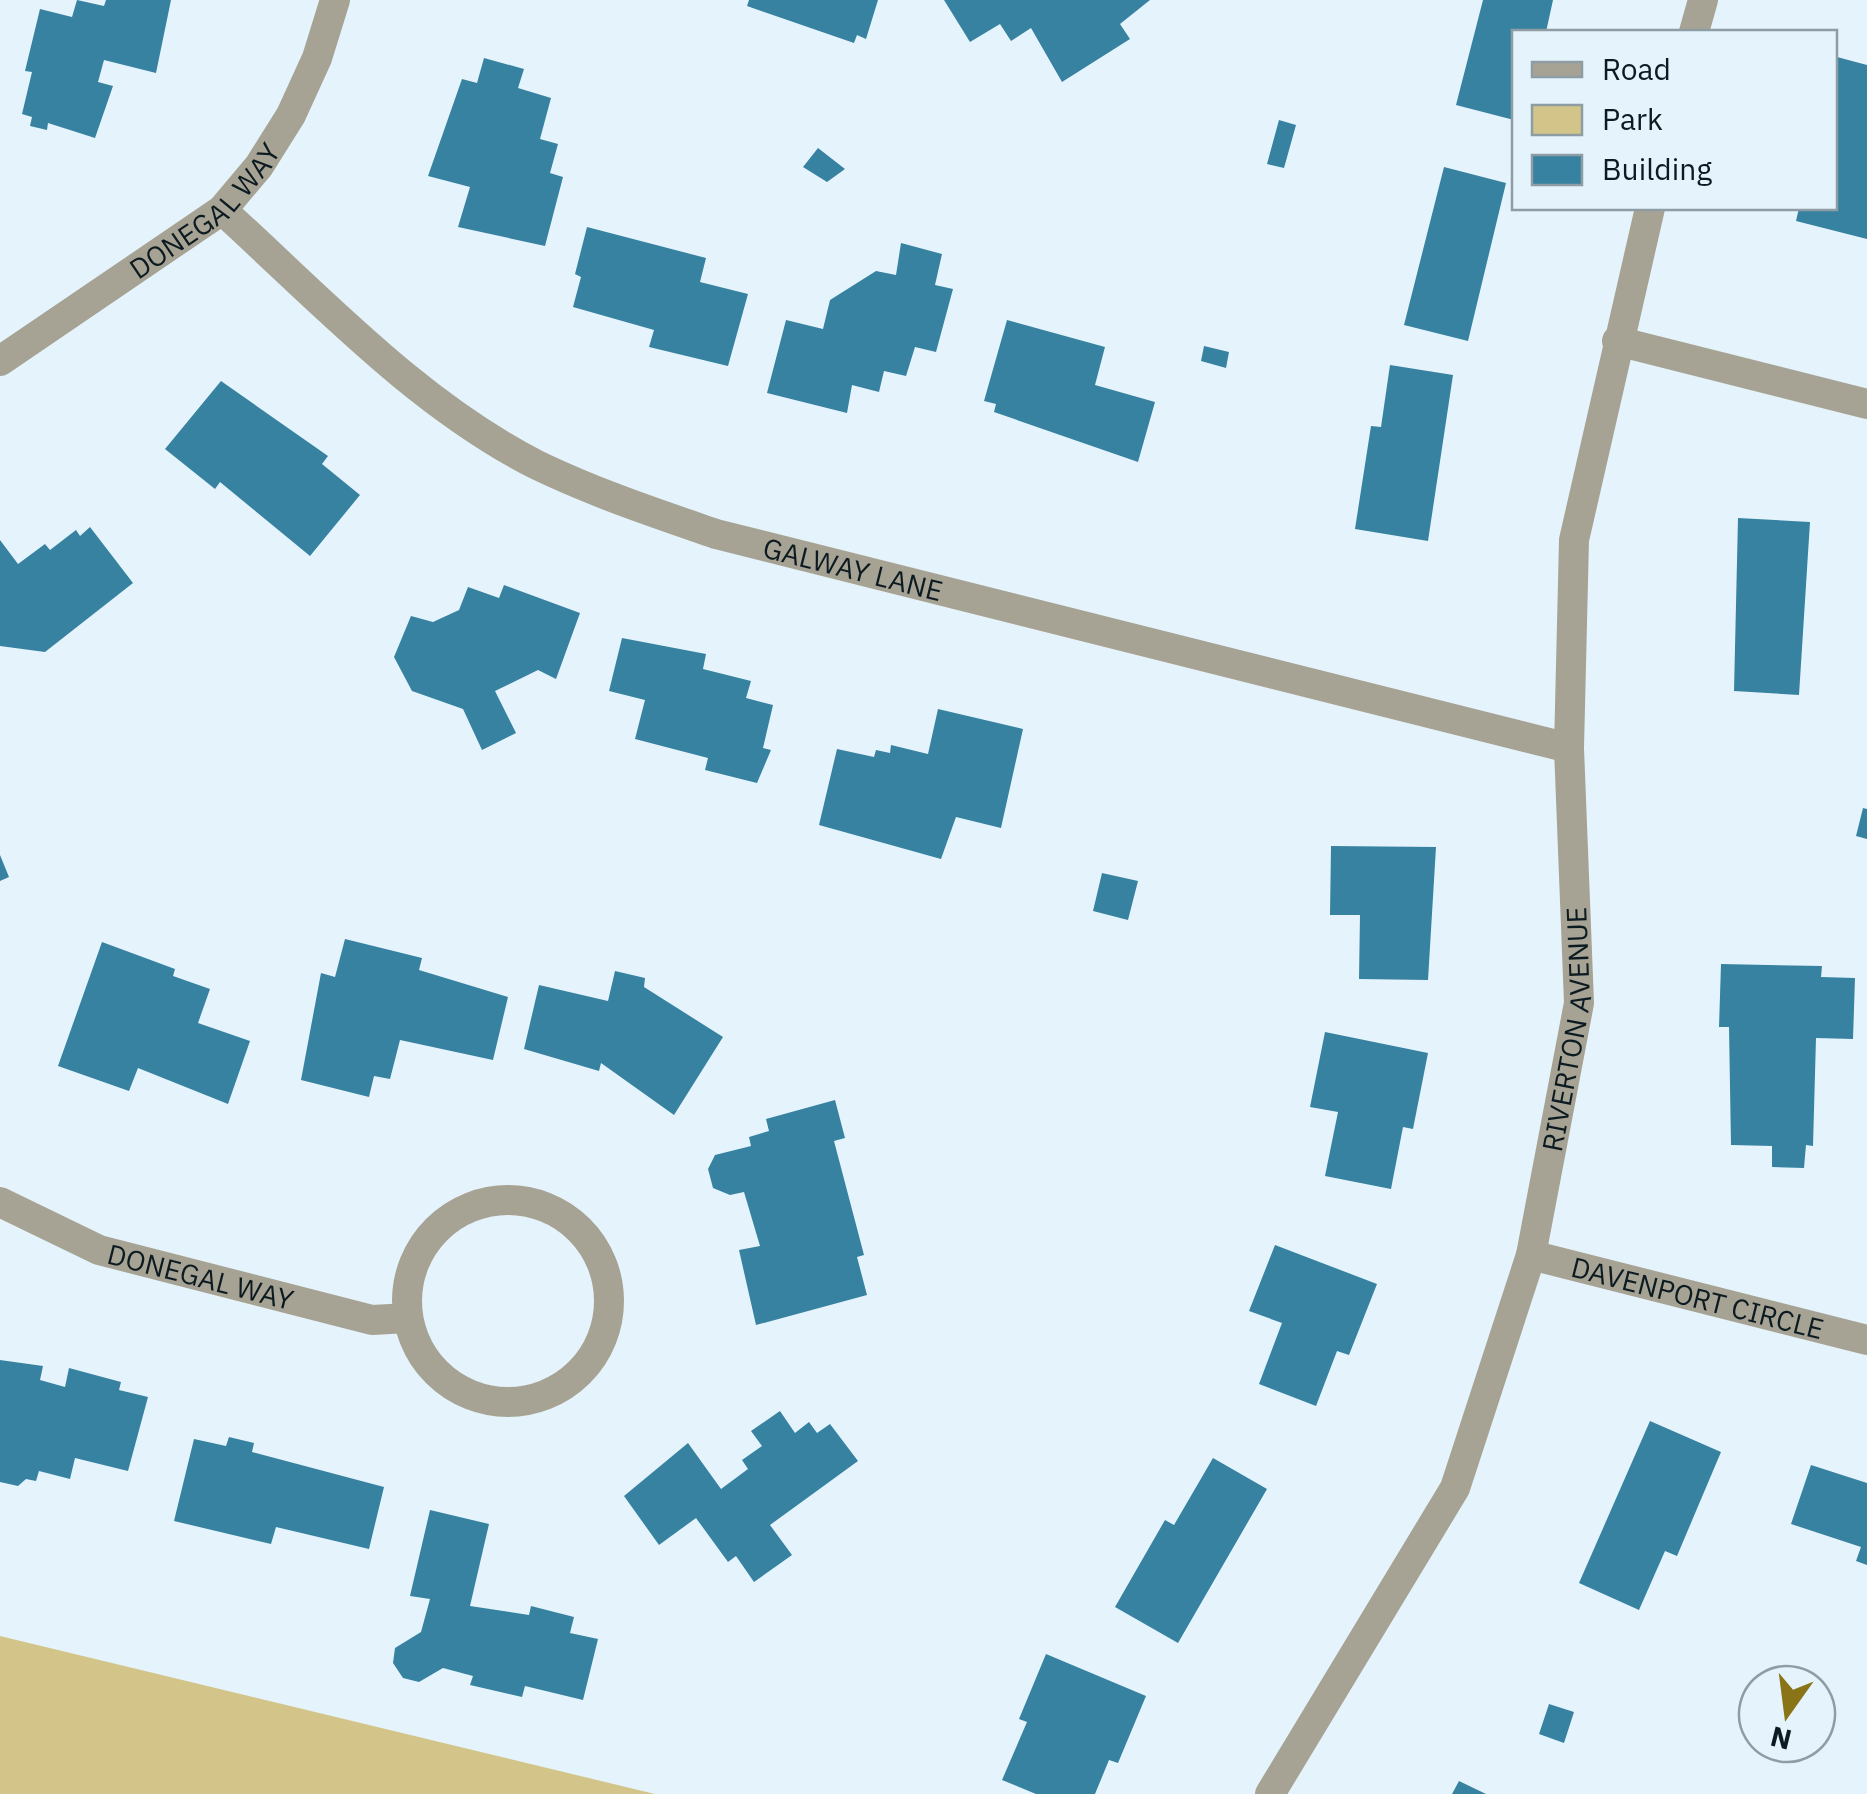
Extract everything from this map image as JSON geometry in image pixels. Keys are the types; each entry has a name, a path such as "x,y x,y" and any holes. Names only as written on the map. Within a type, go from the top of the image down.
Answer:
{"street":[{"name":"DONEGAL WAY","path":"0,361 222,210 260,166 291,114 317,58 334,0"},
{"path":"1695,30 1703,0"},
{"name":"GALWAY LANE","path":"222,210 414,384 535,464 623,502 716,534 1569,748"},
{"name":"RIVERTON AVENUE","path":"1270,1794 1454,1488 1531,1256 1579,1002 1569,748 1574,540 1616,341 1649,210"},
{"path":"1616,341 1867,404"},
{"path":"509,1199 538,1204 565,1217 587,1236 602,1262 610,1290 605,1332 584,1369 563,1387 536,1399 508,1403 480,1399 454,1388 432,1369 416,1346 408,1318 407,1289 415,1260 431,1236 453,1216 480,1204 509,1199"},
{"name":"DONEGAL WAY","path":"0,1202 99,1250 372,1320 408,1318"},
{"name":"DAVENPORT CIRCLE","path":"1531,1256 1867,1340"}],"green space":[{"path":"0,1636 655,1794 0,1794"}],"building":[{"path":"77,0 104,6 106,0 171,0 156,73 104,60 98,82 113,86 95,138 48,123 47,130 30,126 32,117 22,114 32,72 25,71 40,9 72,17"},
{"path":"749,0 878,0 866,39 857,35 854,43 747,6"},
{"path":"944,0 1150,0 1120,24 1130,39 1062,82 1031,28 1011,41 1000,24 970,42"},
{"path":"1483,0 1553,0 1546,30 1512,30 1512,119 1456,105"},
{"path":"1837,57 1867,65 1867,239 1796,221 1799,210 1837,210"},
{"path":"484,58 524,69 518,88 551,98 540,139 558,144 550,173 563,177 545,246 458,227 470,187 428,176 462,79 477,83"},
{"path":"1279,120 1296,125 1284,168 1267,164"},
{"path":"818,148 845,169 827,182 803,167"},
{"path":"1444,167 1506,183 1468,341 1404,325"},
{"path":"587,227 706,258 700,282 748,294 728,366 649,347 654,330 573,307 581,277 575,274"},
{"path":"901,243 942,254 935,285 953,289 936,352 915,347 906,376 884,371 879,392 852,385 847,413 767,393 786,320 823,329 830,300 876,271 896,275"},
{"path":"1007,320 1105,347 1095,385 1155,402 1138,462 994,412 996,404 984,401"},
{"path":"1204,346 1229,352 1226,368 1201,361"},
{"path":"1390,365 1453,375 1428,541 1355,529 1371,426 1381,427"},
{"path":"221,381 328,456 322,464 360,495 310,556 220,482 215,489 165,449"},
{"path":"1738,518 1810,522 1799,695 1734,691"},
{"path":"90,527 133,583 45,652 0,646 0,540 18,564 45,544 50,550 76,530 80,536"},
{"path":"504,585 580,613 556,679 538,670 495,691 516,733 482,750 463,709 412,691 394,657 411,616 433,622 459,610 468,587 499,598"},
{"path":"622,638 706,654 703,669 751,681 746,698 773,705 763,748 771,750 757,783 705,770 708,758 635,739 645,700 609,691"},
{"path":"938,709 1023,729 1001,828 956,817 941,859 819,825 837,749 874,757 876,750 890,753 891,745 928,754"},
{"path":"1863,808 1867,809 1867,839 1856,836"},
{"path":"1331,846 1436,847 1428,980 1359,979 1360,915 1330,915"},
{"path":"0,855 9,877 0,881"},
{"path":"1102,873 1138,881 1128,920 1093,911"},
{"path":"345,939 422,958 419,970 508,997 493,1060 400,1040 390,1079 374,1076 369,1097 301,1080 321,973 335,977"},
{"path":"102,942 175,969 173,976 210,989 198,1023 250,1041 228,1104 138,1068 129,1091 58,1066"},
{"path":"1721,964 1822,966 1821,977 1855,978 1853,1039 1816,1038 1813,1146 1806,1145 1804,1168 1772,1167 1772,1146 1731,1145 1729,1027 1719,1027"},
{"path":"615,971 645,978 644,987 723,1037 674,1115 601,1063 599,1071 524,1049 539,985 608,1001"},
{"path":"1325,1032 1428,1053 1413,1129 1403,1127 1391,1189 1325,1176 1338,1112 1310,1107"},
{"path":"835,1100 845,1138 834,1141 864,1255 857,1257 867,1295 756,1325 739,1250 760,1246 744,1192 730,1195 713,1188 708,1169 715,1155 751,1146 749,1137 769,1131 766,1119"},
{"path":"1275,1245 1377,1284 1349,1355 1337,1351 1316,1406 1259,1384 1282,1323 1249,1311"},
{"path":"0,1360 43,1366 40,1380 65,1387 69,1368 121,1382 119,1390 148,1397 128,1471 75,1458 70,1479 39,1471 36,1481 26,1479 18,1486 0,1482"},
{"path":"780,1411 795,1433 809,1422 817,1433 830,1424 858,1461 770,1525 792,1555 754,1582 736,1556 728,1562 696,1518 659,1545 624,1496 688,1443 721,1489 748,1469 742,1460 762,1446 751,1431"},
{"path":"1650,1421 1721,1452 1677,1556 1665,1551 1639,1610 1579,1583"},
{"path":"229,1437 254,1443 252,1452 384,1487 369,1549 276,1527 271,1544 174,1521 194,1439 226,1446"},
{"path":"1213,1458 1267,1489 1178,1643 1115,1607 1165,1520 1174,1525"},
{"path":"1811,1465 1867,1483 1867,1565 1856,1561 1861,1547 1791,1524"},
{"path":"430,1510 489,1524 470,1606 529,1615 531,1606 574,1617 570,1633 598,1639 583,1700 525,1686 522,1697 470,1685 473,1676 443,1668 419,1682 403,1678 393,1663 395,1648 421,1632 430,1599 410,1596"},
{"path":"1046,1654 1146,1696 1118,1763 1109,1760 1095,1794 1036,1794 1002,1780 1027,1722 1019,1719"},
{"path":"1549,1704 1574,1712 1564,1743 1539,1734"},
{"path":"1459,1781 1486,1794 1452,1794"}]}
